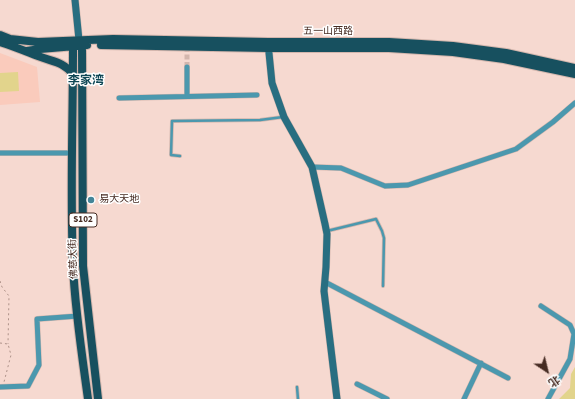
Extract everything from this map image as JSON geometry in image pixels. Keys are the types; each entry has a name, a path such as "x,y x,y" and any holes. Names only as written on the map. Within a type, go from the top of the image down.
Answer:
{"main road":[{"path":"0,36 10,39 38,42 81,43"},
{"name":"五一山西路","path":"81,43 165,40 268,45 389,48 453,52 504,59 575,74"},
{"path":"0,42 40,57 56,61 68,67 73,74"},
{"name":"五一山西路","path":"81,43 187,48 389,42 454,46 506,53 575,68"},
{"path":"27,51 73,47 81,43"},
{"name":"佛慈大街","path":"81,43 83,266 98,399"},
{"name":"佛慈大街","path":"73,47 73,267 88,399"}],"street":[{"path":"75,0 81,43"},
{"path":"268,45 272,83 284,117 312,167 318,189 326,231 324,291 337,399"},
{"path":"187,67 187,96"},
{"path":"119,98 257,96"},
{"path":"312,167 341,168 385,186 408,185 516,149 553,122 575,103"},
{"path":"0,153 72,153"},
{"path":"325,282 508,378"},
{"path":"541,306 570,325 574,334 570,359 548,399"},
{"path":"1,387 28,386 39,365 37,319 78,316"},
{"path":"464,399 481,364"},
{"path":"356,384 387,399"}],"lane":[{"path":"180,156 171,155 172,121 260,120 284,117"},
{"path":"326,231 376,219 384,238 383,286"},
{"path":"297,387 298,399"}],"path":[{"path":"0,281 1,287 9,296 8,344 11,355 1,387"},
{"path":"0,343 8,344"}],"shaded area":[{"path":"0,53 37,67 40,102 0,105"},
{"path":"18,72 19,91 0,92 0,73"},
{"path":"575,367 575,399 559,399 570,388 571,374"}],"tunnel":[{"path":"187,50 187,67"}],"place":[{"name":"易大天地","path":"91,200"}],"district":[{"name":"李家湾","path":"86,81"}]}
